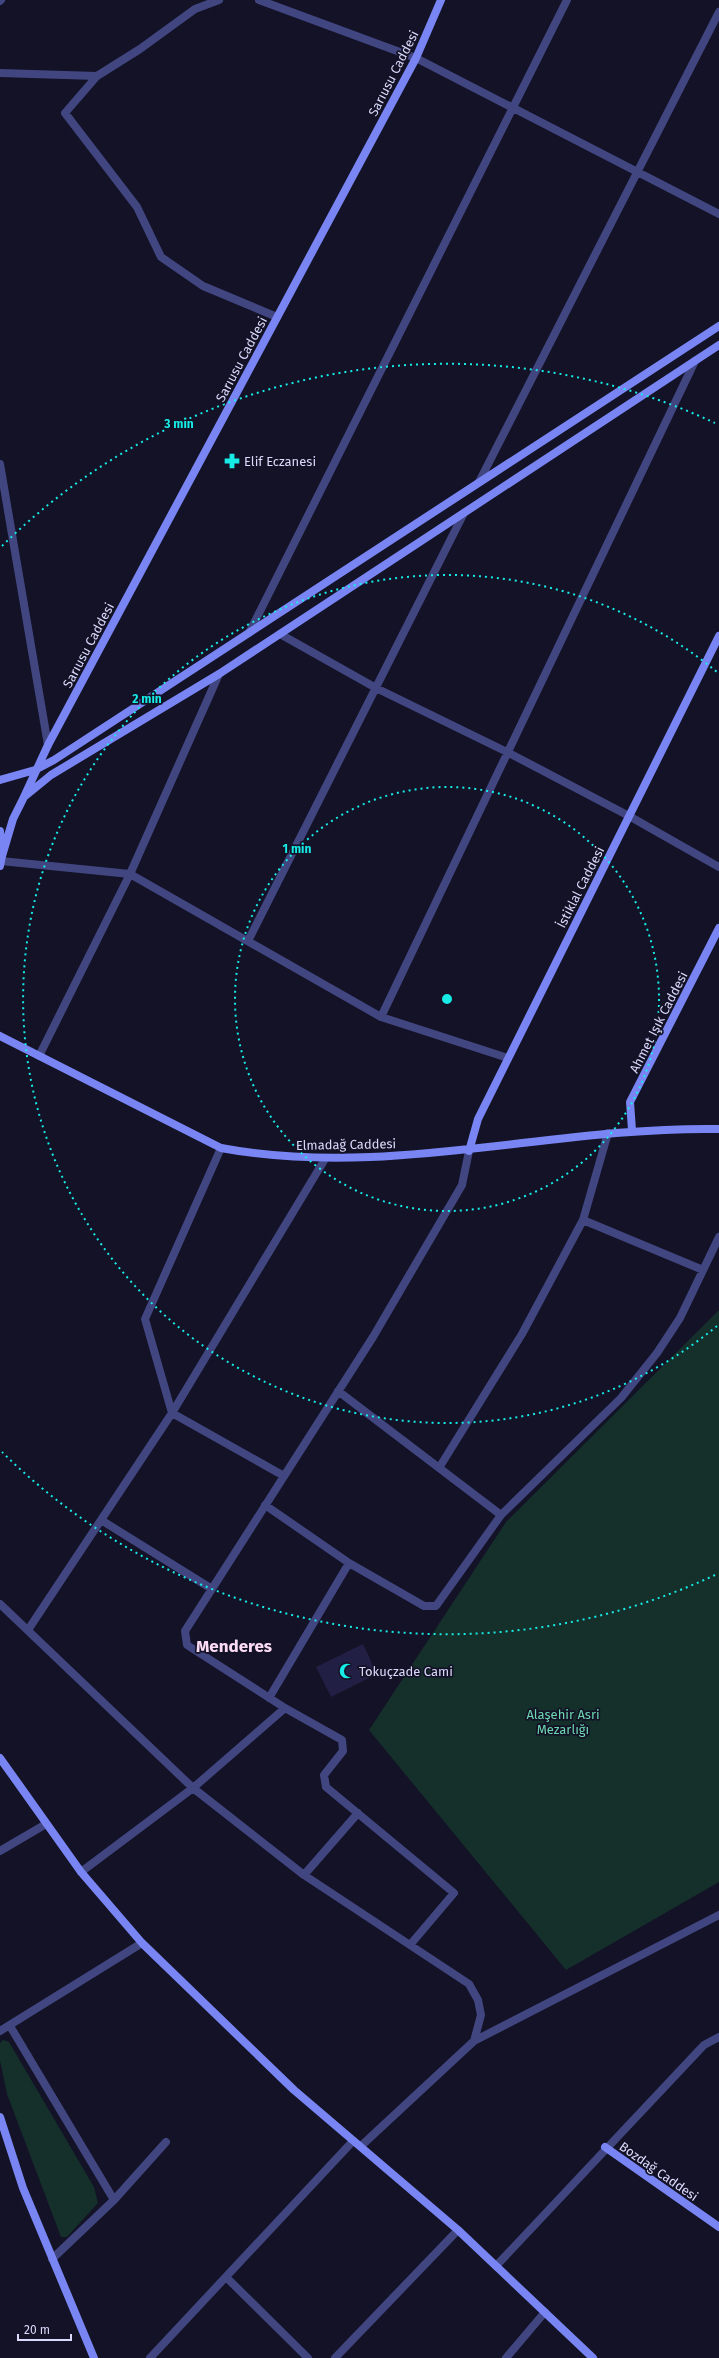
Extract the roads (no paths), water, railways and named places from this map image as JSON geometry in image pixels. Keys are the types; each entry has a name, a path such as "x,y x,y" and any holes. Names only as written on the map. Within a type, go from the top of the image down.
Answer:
{"street":[{"path":"219,0 195,9 140,49 97,76 64,113 137,207 162,256 203,286 277,317"},
{"path":"259,0 416,58 719,214"},
{"name":"Sarıusu Caddesi","path":"1,861 13,819 35,770 416,58 441,0"},
{"path":"249,633 567,0"},
{"path":"480,482 719,12"},
{"path":"0,73 97,76"},
{"path":"0,780 35,770 54,760 719,326"},
{"path":"24,797 51,775 219,674 719,345"},
{"path":"380,1017 695,361"},
{"path":"0,464 48,745"},
{"path":"248,941 464,513"},
{"path":"280,634 376,688 507,752 629,816 719,867"},
{"name":"İstiklal Caddesi","path":"469,1151 478,1119 719,636"},
{"path":"39,1056 130,874 219,674"},
{"path":"0,832 1,861 130,874 380,1017 508,1058"},
{"name":"Ahmet Işık Caddesi","path":"632,1130 630,1102 719,928"},
{"name":"Elmadağ Caddesi","path":"0,1036 221,1148 260,1155 325,1159 469,1151 632,1130 719,1129"},
{"path":"439,1468 522,1334 583,1220 608,1133"},
{"path":"221,1148 145,1319 172,1413 284,1476"},
{"path":"410,1945 454,1893 326,1788 324,1775 343,1751 342,1740 285,1708 187,1645 184,1631 373,1337 462,1185 469,1151"},
{"path":"28,1630 172,1413 325,1159"},
{"path":"583,1220 703,1270"},
{"path":"265,1505 349,1563 424,1606 436,1606 501,1515 621,1398 657,1353 680,1318 719,1236"},
{"path":"338,1391 501,1515"},
{"path":"101,1520 212,1589"},
{"path":"269,1698 349,1563"},
{"path":"0,1604 193,1788 304,1875 469,1984 478,2000 481,2016 474,2041"},
{"path":"81,1872 193,1788 285,1708"},
{"path":"0,1758 81,1872 142,1943 294,2090 458,2230 594,2358"},
{"path":"304,1875 358,1813"},
{"path":"0,1851 46,1824"},
{"path":"361,2146 474,2041 719,1914"},
{"path":"0,2031 142,1943"},
{"path":"10,2026 114,2200"},
{"path":"496,2266 605,2147 704,2045 719,2037"},
{"path":"0,2117 23,2188 94,2358"},
{"path":"150,2358 353,2141"},
{"path":"52,2259 114,2200 166,2142"},
{"name":"Bozdağ Caddesi","path":"605,2147 719,2227"},
{"path":"335,2358 458,2230"},
{"path":"226,2277 308,2358"},
{"path":"506,2358 545,2312"}],"place":[{"name":"Elif Eczanesi","path":"232,461"},
{"name":"Tokuçzade Cami","path":"347,1671"}],"district":[{"name":"Menderes","path":"234,1646"}],"park label":[{"name":"Alaşehir Asri Mezarlığı","path":"563,1722"}]}
